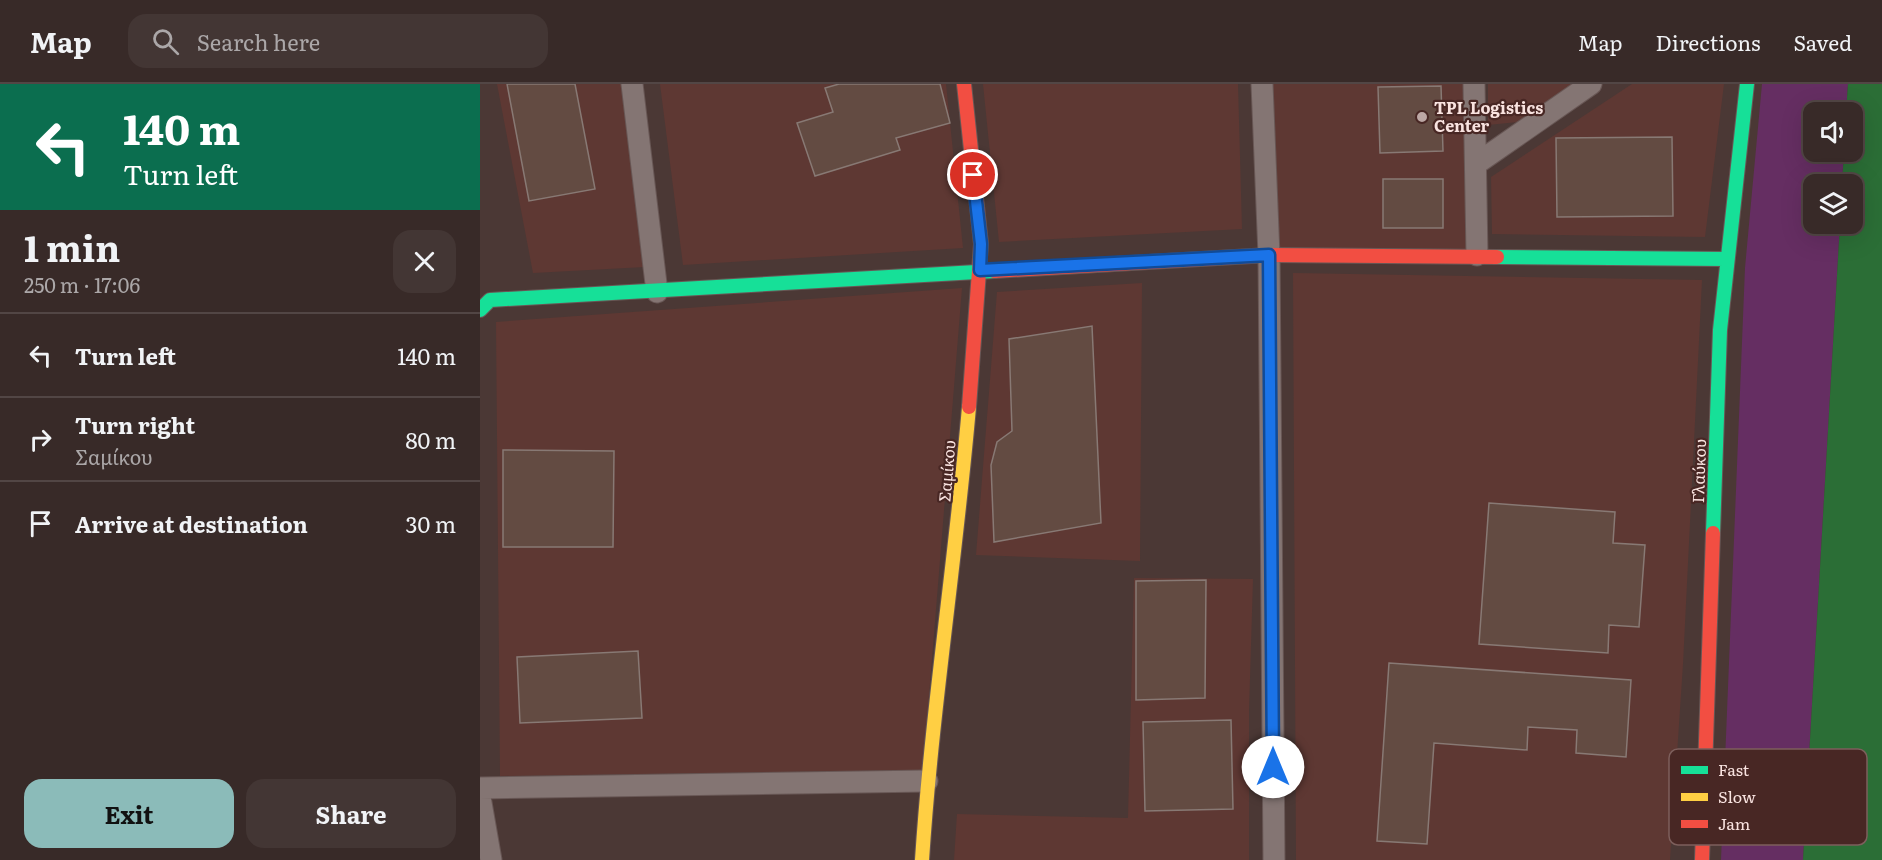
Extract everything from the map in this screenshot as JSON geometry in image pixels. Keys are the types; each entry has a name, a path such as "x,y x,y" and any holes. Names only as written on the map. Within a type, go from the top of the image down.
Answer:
{"street":[{"path":"632,84 657,292"},
{"name":"Σαμίκου","path":"922,860 927,781 961,502 980,270 981,244 964,84"},
{"path":"1262,84 1269,255 1274,860"},
{"path":"1474,84 1477,255"},
{"path":"1476,164 1591,84"},
{"name":"Γλαύκου","path":"1706,749 1718,369 1726,260 1747,84"},
{"path":"480,310 490,300 1269,255 1477,255 1726,260"},
{"path":"480,788 927,781"},
{"path":"480,797 491,860"},
{"name":"Γλαύκου","path":"1702,845 1702,860"}],"shaded area":[{"path":"497,84 621,84 645,267 533,273"},
{"path":"660,84 946,84 963,248 683,265"},
{"path":"983,84 1238,84 1242,229 999,242"},
{"path":"1259,84 1474,84 1477,255 1269,255"},
{"path":"1488,84 1574,84 1518,122 1488,125"},
{"path":"1632,84 1724,84 1705,237 1492,234 1491,177"},
{"path":"1762,84 1848,84 1847,102 1803,102 1803,162 1843,162 1843,174 1803,174 1803,234 1839,234 1809,749 1726,749 1745,268"},
{"path":"1848,84 1882,84 1882,860 1803,860 1804,845 1867,845 1867,749 1809,749 1839,234 1863,234 1863,174 1843,174 1843,162 1863,162 1863,102 1847,102"},
{"path":"1293,273 1702,280 1677,749 1669,749 1670,860 1296,860"},
{"path":"1142,283 1140,561 976,555 997,292"},
{"path":"962,288 923,770 500,776 496,322"},
{"path":"1134,578 1253,579 1249,711 1249,860 954,860 957,814 1128,818"},
{"path":"1722,845 1804,845 1803,860 1721,860"}],"building":[{"path":"507,84 575,84 595,189 529,201"},
{"path":"839,84 940,84 950,123 896,138 900,150 815,176 797,123 833,112 825,88"},
{"path":"1441,86 1443,151 1380,153 1378,87"},
{"path":"1672,137 1673,216 1557,217 1556,138"},
{"path":"1383,179 1443,179 1443,228 1383,228"},
{"path":"1092,326 1101,523 994,542 991,465 997,442 1012,431 1009,339"},
{"path":"503,450 614,451 613,547 503,547"},
{"path":"1489,503 1615,512 1613,543 1645,545 1639,627 1609,625 1608,653 1479,644"},
{"path":"1206,580 1205,698 1136,700 1136,581"},
{"path":"638,651 642,718 520,723 517,657"},
{"path":"1389,663 1631,680 1626,757 1576,753 1577,730 1528,727 1527,750 1434,743 1427,844 1377,841"},
{"path":"1231,720 1233,809 1145,811 1143,722"}],"traffic: fast":[{"path":"1713,533 1720,330 1747,84"},
{"path":"1497,257 1726,259"},
{"path":"480,310 490,300 994,271"}],"traffic: slow":[{"path":"922,860 926,803 969,407"}],"traffic: jam":[{"path":"964,84 981,244 969,407"},
{"path":"994,271 1269,255 1497,257"},
{"path":"1706,749 1713,533"},
{"path":"1702,860 1703,845"}],"place":[{"name":"TPL Logistics Center","path":"1422,117"}],"route":[{"path":"973,175 981,244 980,270 1269,255 1273,767"}]}
